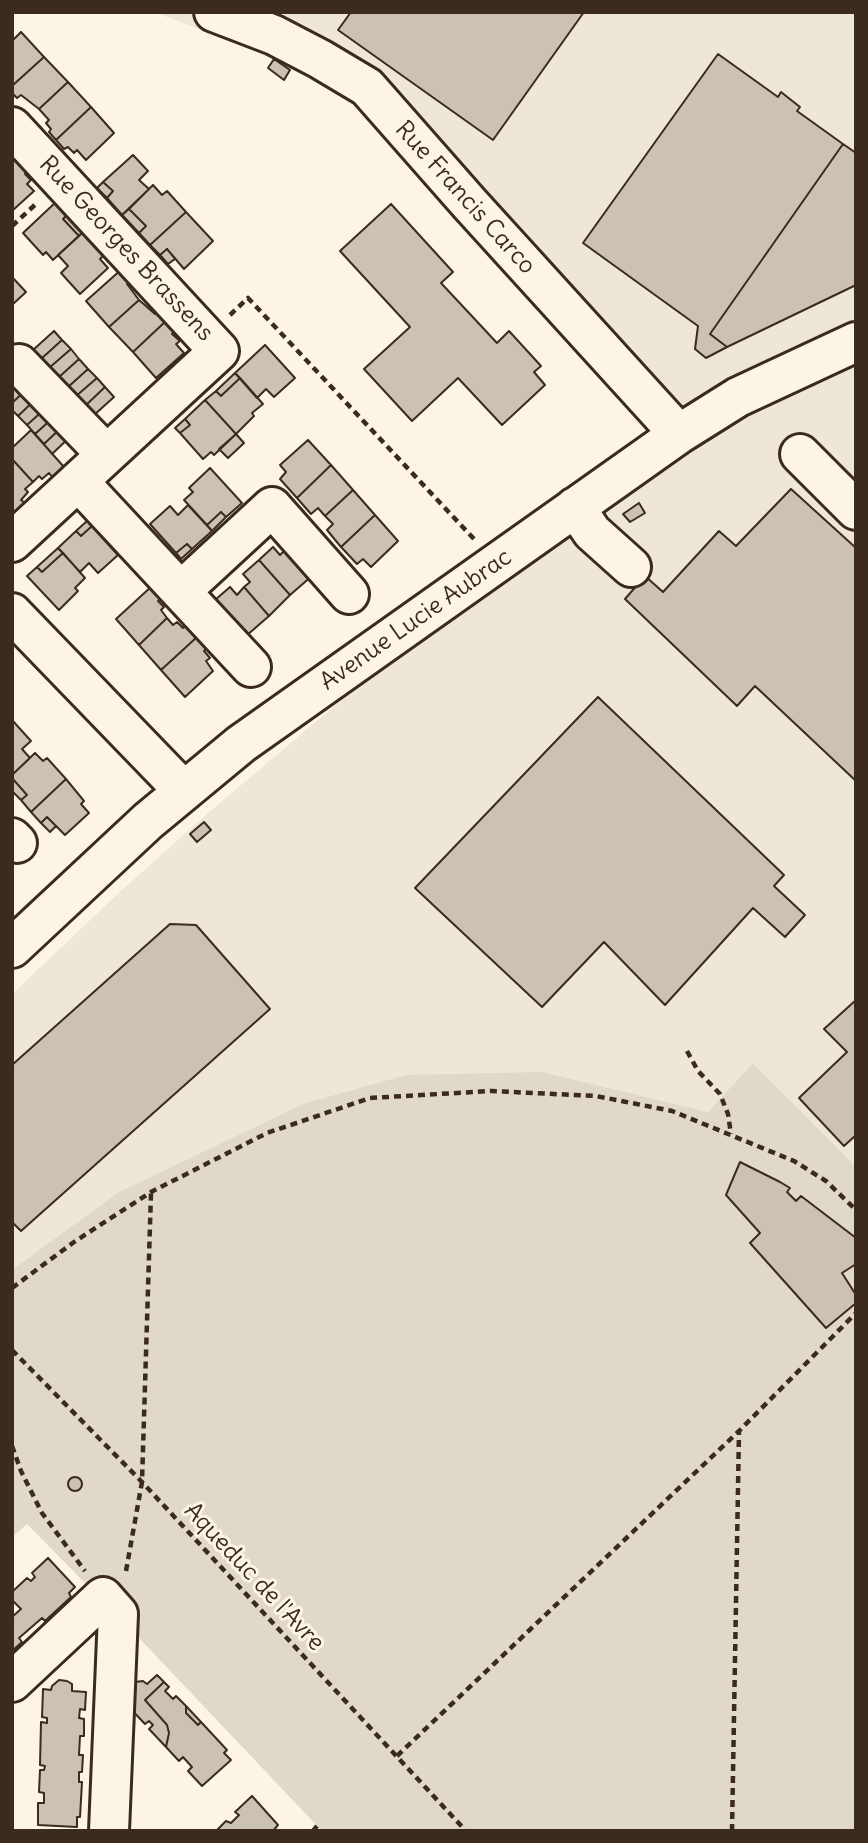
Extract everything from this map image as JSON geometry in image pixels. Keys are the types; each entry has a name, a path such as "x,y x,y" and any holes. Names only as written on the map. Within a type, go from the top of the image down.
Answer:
{"street":[{"name":"Rue Francis Carco","path":"214,12 274,35 367,87 679,434"},
{"name":"Rue Georges Brassens","path":"12,127 219,351 12,542"},
{"path":"738,397 782,354 856,319"},
{"name":"Avenue Lucie Aubrac","path":"12,948 183,790 241,744 679,434 738,397 856,342"},
{"path":"19,364 106,454"},
{"path":"800,454 856,510"},
{"path":"78,481 251,667"},
{"path":"181,591 272,507 349,594"},
{"path":"575,507 592,532 631,567"},
{"path":"12,613 183,790"},
{"path":"12,1682 111,1605"},
{"path":"109,1831 111,1605"}],"path":[{"path":"206,336 248,298 496,563"},
{"path":"687,1051 698,1071 720,1094 728,1114 731,1134"},
{"path":"12,1288 74,1242 151,1192 267,1133 370,1098 491,1090 596,1096 673,1111 794,1161 826,1181 856,1210"},
{"path":"111,1605 142,1482 151,1192"},
{"path":"397,1756 738,1431 856,1313"},
{"name":"Aqueduc de l'Avre","path":"12,1350 142,1482 466,1831"},
{"path":"732,1831 738,1431"},
{"path":"12,1446 42,1513 111,1605"}],"shaded area":[{"path":"154,12 856,12 856,1167 753,1063 708,1112 543,1072 303,1104 117,1193 12,1270 12,994 207,814 475,587 680,439 362,91"},
{"path":"753,1063 856,1167 856,1831 322,1831 27,1524 12,1537 12,1270 117,1193 303,1104 406,1075 543,1072 708,1112"}],"building":[{"path":"351,12 584,12 493,140 338,30"},
{"path":"21,32 44,57 12,86 12,41"},
{"path":"718,54 778,97 781,92 800,107 797,111 843,144 710,334 727,347 706,358 695,349 698,326 583,243"},
{"path":"44,57 68,82 39,109 21,95 17,98 12,93 12,86"},
{"path":"274,59 290,70 284,80 268,68"},
{"path":"68,82 91,107 56,140 49,132 51,129 46,123 49,120 39,109"},
{"path":"91,107 114,133 86,160 77,150 74,153 68,147 64,149 56,140"},
{"path":"843,144 856,153 856,285 727,347 710,334"},
{"path":"133,155 148,171 139,180 149,189 122,215 107,198 113,191 103,182"},
{"path":"16,159 28,171 25,174 31,180 27,184 34,191 12,211 12,163"},
{"path":"103,182 113,191 107,198 97,188"},
{"path":"153,185 162,195 167,191 186,212 150,245 139,233 146,226 129,209"},
{"path":"57,201 68,214 63,219 79,236 53,260 46,252 43,255 23,233"},
{"path":"391,204 453,272 441,283 497,343 509,331 541,366 534,372 545,385 502,425 458,378 412,421 364,369 410,327 340,251"},
{"path":"129,209 146,226 139,233 122,215"},
{"path":"186,212 213,241 184,269 167,249 160,255 150,245"},
{"path":"68,214 84,231 79,236 63,219"},
{"path":"83,232 104,255 100,259 108,268 80,294 61,273 68,266 58,255"},
{"path":"167,249 175,259 168,264 160,255"},
{"path":"123,268 133,278 127,284 139,300 109,327 86,301"},
{"path":"12,277 26,292 12,305"},
{"path":"139,300 155,314 159,310 167,320 133,352 109,327"},
{"path":"167,320 176,330 172,334 180,341 176,344 184,353 156,378 133,352"},
{"path":"54,331 62,340 41,359 33,350"},
{"path":"62,340 71,349 49,368 41,359"},
{"path":"265,345 295,378 274,397 266,389 257,398 235,373"},
{"path":"71,349 79,359 58,378 49,368"},
{"path":"79,359 88,369 67,388 58,378"},
{"path":"88,369 97,378 75,397 67,388"},
{"path":"235,373 240,378 221,396 216,391"},
{"path":"97,378 105,387 84,407 75,397"},
{"path":"240,378 263,404 252,413 254,416 236,434 205,400 216,391 221,396"},
{"path":"21,379 29,387 12,403 12,387"},
{"path":"29,387 38,397 18,416 12,410 12,403"},
{"path":"105,387 114,397 93,416 84,407"},
{"path":"38,397 47,407 27,425 18,416"},
{"path":"205,400 236,434 214,455 211,452 203,459 180,433 190,425 185,419"},
{"path":"47,407 55,416 35,434 27,425"},
{"path":"55,416 64,425 44,444 35,434"},
{"path":"185,419 190,425 180,433 175,428"},
{"path":"64,425 72,435 52,454 44,444"},
{"path":"31,430 64,467 53,478 49,473 42,479 39,476 33,482 12,459 12,448"},
{"path":"236,434 244,443 228,458 219,449"},
{"path":"308,440 331,465 297,498 280,479 286,472 280,465"},
{"path":"12,459 33,482 25,489 28,492 21,500 25,503 15,512 12,509"},
{"path":"331,465 353,490 325,516 318,508 311,514 297,498"},
{"path":"210,468 242,503 226,517 221,512 207,525 184,500 193,492 189,488"},
{"path":"791,489 856,548 856,781 755,686 737,706 625,599 645,576 663,592 719,531 736,546"},
{"path":"353,490 375,515 341,547 327,530 333,524 325,516"},
{"path":"639,503 645,513 630,522 623,514"},
{"path":"188,505 212,531 192,549 187,544 176,553 150,524 170,506 178,515"},
{"path":"221,512 226,517 212,531 207,525"},
{"path":"375,515 398,541 371,567 363,559 357,564 341,547"},
{"path":"87,521 92,526 81,536 76,531"},
{"path":"92,526 118,555 98,573 89,563 80,572 58,548 76,531 81,536"},
{"path":"187,544 192,549 181,559 176,553"},
{"path":"273,547 280,555 288,547 313,575 290,595 259,560"},
{"path":"58,548 63,553 42,572 37,567"},
{"path":"63,553 85,578 75,588 78,591 59,610 27,576 37,567 42,572"},
{"path":"259,560 290,595 269,616 244,587 250,582 243,574"},
{"path":"152,586 162,597 158,601 164,607 161,610 167,618 139,645 116,619"},
{"path":"230,587 237,595 244,587 269,616 246,636 215,600"},
{"path":"167,618 173,625 177,622 183,628 187,625 197,637 161,670 139,645"},
{"path":"197,637 207,648 204,651 210,658 206,661 213,671 185,697 161,670"},
{"path":"598,697 784,875 774,886 805,915 785,937 753,908 665,1005 604,942 542,1007 415,888"},
{"path":"12,720 31,741 22,749 30,758 12,775"},
{"path":"35,753 43,761 47,758 66,779 31,812 21,800 27,795 12,775"},
{"path":"12,778 27,795 21,800 12,791"},
{"path":"66,779 84,801 81,804 89,813 65,835 47,817 41,823 31,812"},
{"path":"47,817 56,826 50,832 41,823"},
{"path":"204,822 211,830 197,842 190,834"},
{"path":"170,924 196,925 270,1009 21,1231 12,1222 12,1065"},
{"path":"856,1000 856,1135 844,1146 799,1098 847,1052 824,1029"},
{"path":"740,1162 790,1188 787,1192 796,1201 801,1196 856,1238 856,1264 842,1273 856,1295 856,1303 826,1328 750,1243 760,1233 726,1195"},
{"path":"75,1477 80,1479 80,1489 75,1491 70,1489 68,1484 70,1479"},
{"path":"48,1558 75,1587 69,1593 71,1597 45,1621 42,1618 19,1638 22,1642 12,1651 12,1617 21,1609 12,1600 12,1592 27,1578 31,1581 35,1577 32,1573"},
{"path":"157,1675 164,1682 145,1700 167,1725 169,1733 166,1747 149,1729 153,1725 149,1721 145,1724 126,1704 131,1686 135,1682 143,1681 147,1684"},
{"path":"59,1680 72,1684 72,1691 86,1692 85,1710 80,1709 79,1718 84,1719 84,1736 80,1736 79,1755 83,1755 82,1772 79,1772 79,1782 82,1782 77,1827 38,1825 38,1803 44,1803 44,1793 39,1792 40,1770 44,1770 45,1766 40,1765 41,1722 47,1723 47,1718 42,1717 43,1689 51,1690"},
{"path":"164,1682 169,1687 165,1691 173,1699 176,1696 186,1706 186,1713 198,1725 201,1722 227,1750 224,1753 231,1760 202,1786 188,1771 192,1767 183,1757 179,1761 166,1747 169,1733 167,1725 145,1700"},
{"path":"186,1706 201,1722 198,1725 186,1713"},
{"path":"252,1796 278,1825 273,1831 216,1831 226,1821 231,1823 239,1815 235,1812"}]}
